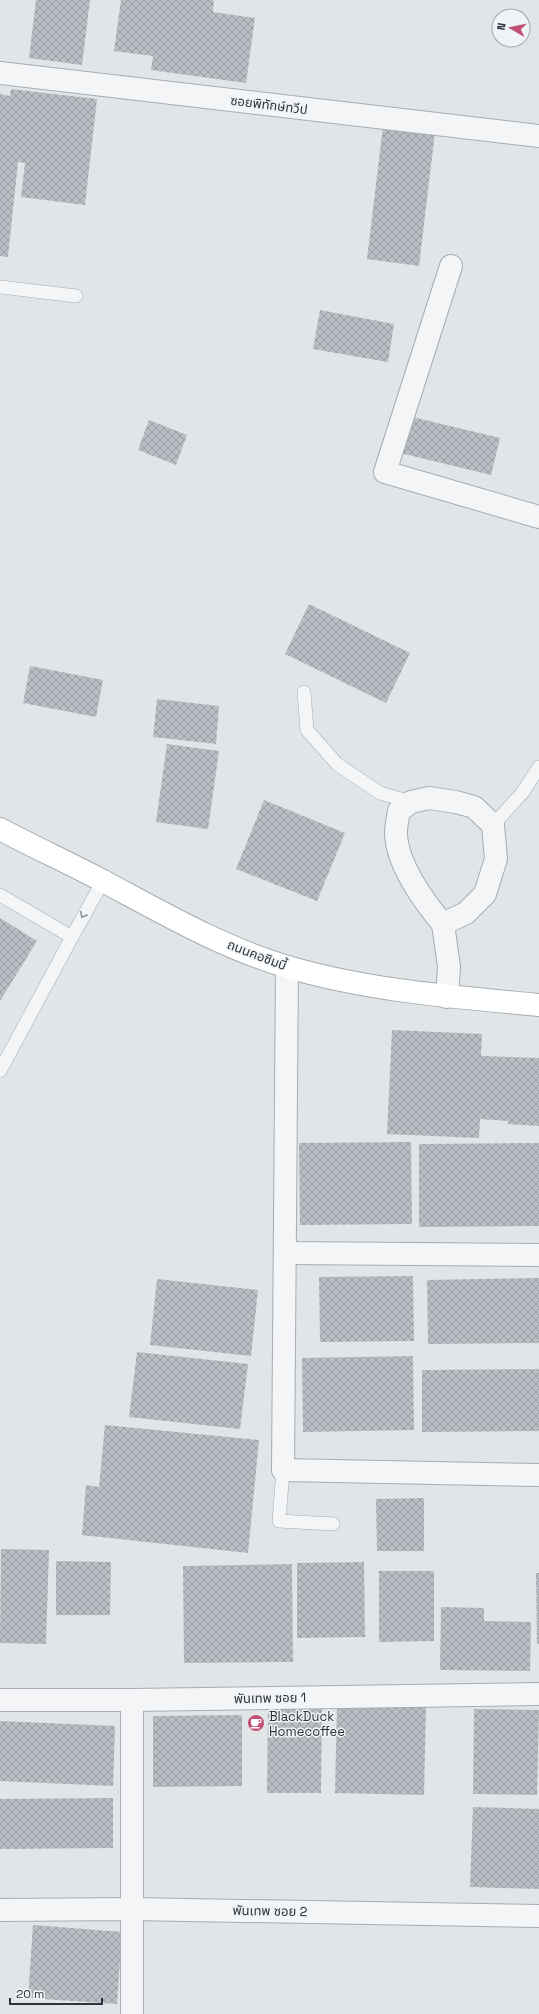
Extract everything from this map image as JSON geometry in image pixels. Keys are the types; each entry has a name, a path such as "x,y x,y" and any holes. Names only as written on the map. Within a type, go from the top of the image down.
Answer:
{"street":[{"name":"ซอยพิทักษ์ทวีป","path":"0,73 539,136"},
{"path":"451,266 385,472 539,517"},
{"path":"443,924 466,913 485,894 496,859 493,825 474,807 456,802 430,798 411,802 399,811 396,833 401,857 427,905 443,924 449,967 447,996"},
{"name":"ถนนคอซิมบี้","path":"0,829 103,881 163,914 233,947 287,967 333,979 447,996 539,1005"},
{"path":"287,967 283,1470 539,1475"},
{"path":"284,1254 539,1255"},
{"name":"พันเทพ ซอย 1","path":"0,1700 132,1700 539,1694"},
{"path":"132,1700 132,2014"},
{"name":"พันเทพ ซอย 2","path":"0,1910 132,1909 539,1916"}],"lane":[{"path":"0,287 76,296"},
{"path":"304,692 308,730 337,764 380,793 411,802"},
{"path":"493,825 523,792 539,767"},
{"path":"0,1071 103,881"},
{"path":"0,895 72,937"},
{"path":"283,1470 279,1522 333,1524"}],"building":[{"path":"36,0 90,0 82,65 29,58"},
{"path":"121,0 214,0 213,12 255,18 246,83 151,70 153,56 114,51"},
{"path":"11,89 97,99 85,205 21,197 25,163 18,162 8,257 0,256 0,94 10,96"},
{"path":"383,126 435,132 419,266 367,259"},
{"path":"320,310 394,324 388,362 313,349"},
{"path":"404,415 500,438 491,475 396,452"},
{"path":"149,420 187,435 176,465 138,450"},
{"path":"309,604 410,653 386,703 285,654"},
{"path":"30,666 103,680 96,717 23,703"},
{"path":"157,699 219,706 216,744 153,737"},
{"path":"167,744 219,751 208,829 156,822"},
{"path":"264,800 345,833 317,901 236,869"},
{"path":"0,918 37,941 0,1001"},
{"path":"392,1030 482,1034 481,1056 539,1058 539,1126 508,1124 508,1121 480,1119 479,1138 387,1134"},
{"path":"411,1142 412,1224 300,1225 299,1143"},
{"path":"539,1143 539,1226 419,1227 419,1144"},
{"path":"413,1276 414,1341 320,1342 319,1277"},
{"path":"539,1278 539,1343 428,1344 427,1280"},
{"path":"157,1279 258,1290 251,1356 150,1345"},
{"path":"137,1352 248,1364 240,1429 129,1417"},
{"path":"413,1356 414,1430 303,1432 302,1358"},
{"path":"539,1369 539,1431 422,1432 422,1370"},
{"path":"105,1425 259,1440 248,1553 82,1535 86,1485 99,1487"},
{"path":"424,1498 424,1551 377,1551 376,1499"},
{"path":"1,1549 49,1550 46,1644 0,1643"},
{"path":"56,1561 111,1562 110,1615 56,1615"},
{"path":"364,1562 365,1637 297,1638 297,1563"},
{"path":"292,1564 293,1662 184,1663 183,1566"},
{"path":"379,1571 434,1571 434,1641 379,1642"},
{"path":"536,1573 539,1573 539,1644 537,1644"},
{"path":"441,1607 484,1608 484,1621 531,1622 530,1671 440,1670"},
{"path":"268,1705 322,1705 321,1793 267,1793"},
{"path":"337,1705 426,1707 424,1795 335,1793"},
{"path":"474,1709 539,1710 537,1795 473,1794"},
{"path":"242,1715 242,1786 153,1787 153,1716"},
{"path":"0,1721 115,1726 113,1786 0,1781"},
{"path":"113,1798 113,1848 0,1849 0,1799"},
{"path":"473,1807 539,1809 539,1889 470,1887"},
{"path":"33,1925 122,1932 117,2004 28,1998"}],"place":[{"name":"BlackDuck Homecoffee","path":"256,1723"}]}
